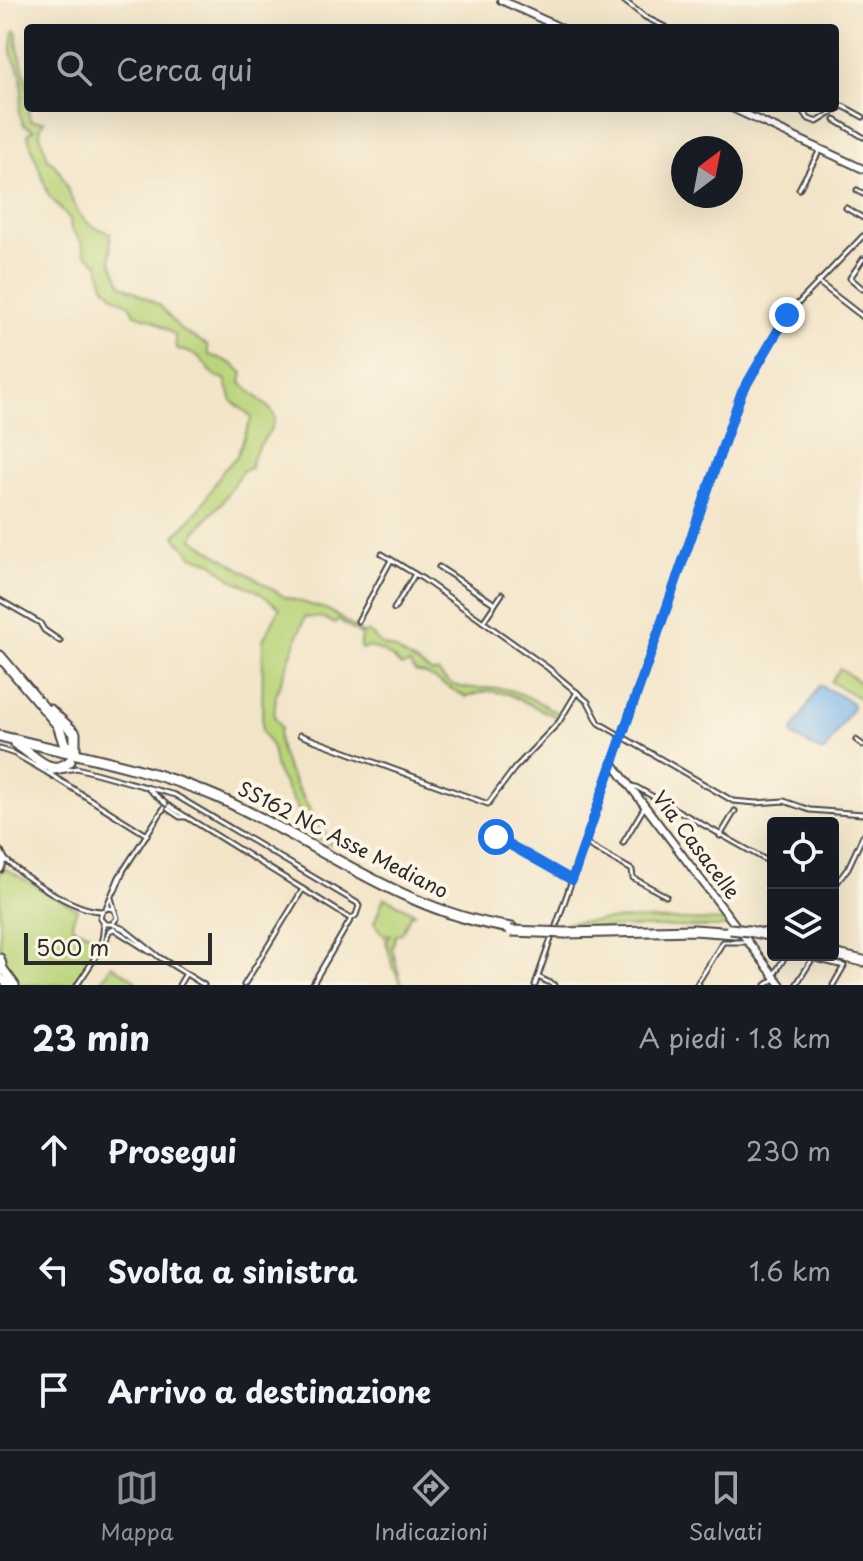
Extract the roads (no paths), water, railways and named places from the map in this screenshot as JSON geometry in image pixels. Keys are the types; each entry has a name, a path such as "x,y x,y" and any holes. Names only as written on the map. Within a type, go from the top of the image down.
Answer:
{"highway":[{"path":"0,656 58,725 67,748 74,755"},
{"path":"13,743 50,768 64,766 74,755 75,733 38,700"},
{"path":"41,746 54,742 60,732"},
{"name":"SS162 NC Asse Mediano","path":"1,744 13,743 162,779 215,800 388,888 467,921 511,929 566,931 687,927 767,937"},
{"name":"SS162 NC Asse Mediano","path":"1,744 41,746 141,774"},
{"path":"839,953 863,959"}],"main road":[{"path":"1,969 8,985"},
{"path":"1,969 15,985"}],"street":[{"path":"501,0 552,24"},
{"path":"623,0 659,24"},
{"path":"839,108 843,106 863,117"},
{"path":"741,112 863,169"},
{"path":"803,112 817,122 833,112"},
{"path":"835,120 863,137"},
{"path":"799,189 821,149"},
{"path":"857,190 863,194"},
{"path":"846,208 863,218"},
{"path":"535,985 741,394 787,315 863,236"},
{"path":"863,261 850,278 863,289"},
{"path":"818,282 863,317"},
{"path":"382,554 548,668 588,702 596,721 733,801 786,801 810,810 863,814"},
{"path":"358,621 391,560"},
{"path":"439,567 495,604"},
{"path":"394,609 415,574"},
{"path":"483,622 502,594"},
{"path":"0,600 40,623 44,630 60,641"},
{"path":"300,735 488,804 514,769 559,722 577,692"},
{"path":"856,740 863,745"},
{"path":"1,744 147,835"},
{"name":"Via Casacelle","path":"613,764 750,936 781,985"},
{"path":"48,773 77,768 175,795 357,903 356,915 312,985"},
{"path":"631,786 767,861"},
{"path":"146,787 180,817 187,817 351,919"},
{"path":"623,843 645,806"},
{"path":"104,933 104,910 123,872 167,807"},
{"path":"720,836 735,811"},
{"path":"839,879 863,836"},
{"path":"496,837 572,880"},
{"path":"585,843 632,870 632,877 666,896"},
{"path":"2,854 0,868 17,869"},
{"path":"2,854 17,869 74,905 124,929"},
{"path":"244,985 303,889"},
{"path":"112,895 113,909 124,929 153,953"},
{"path":"91,911 113,909"},
{"path":"97,955 104,933 117,918"},
{"path":"77,985 104,946 109,931 114,929 204,985"},
{"path":"699,985 721,943 750,936"},
{"path":"766,985 775,977 783,961"},
{"path":"796,985 811,961"},
{"path":"825,961 844,966 833,985"},
{"path":"179,985 186,974"},
{"path":"538,977 554,985"}],"water":[{"path":"819,686 852,703 853,707 822,752 793,736 792,732"}]}
